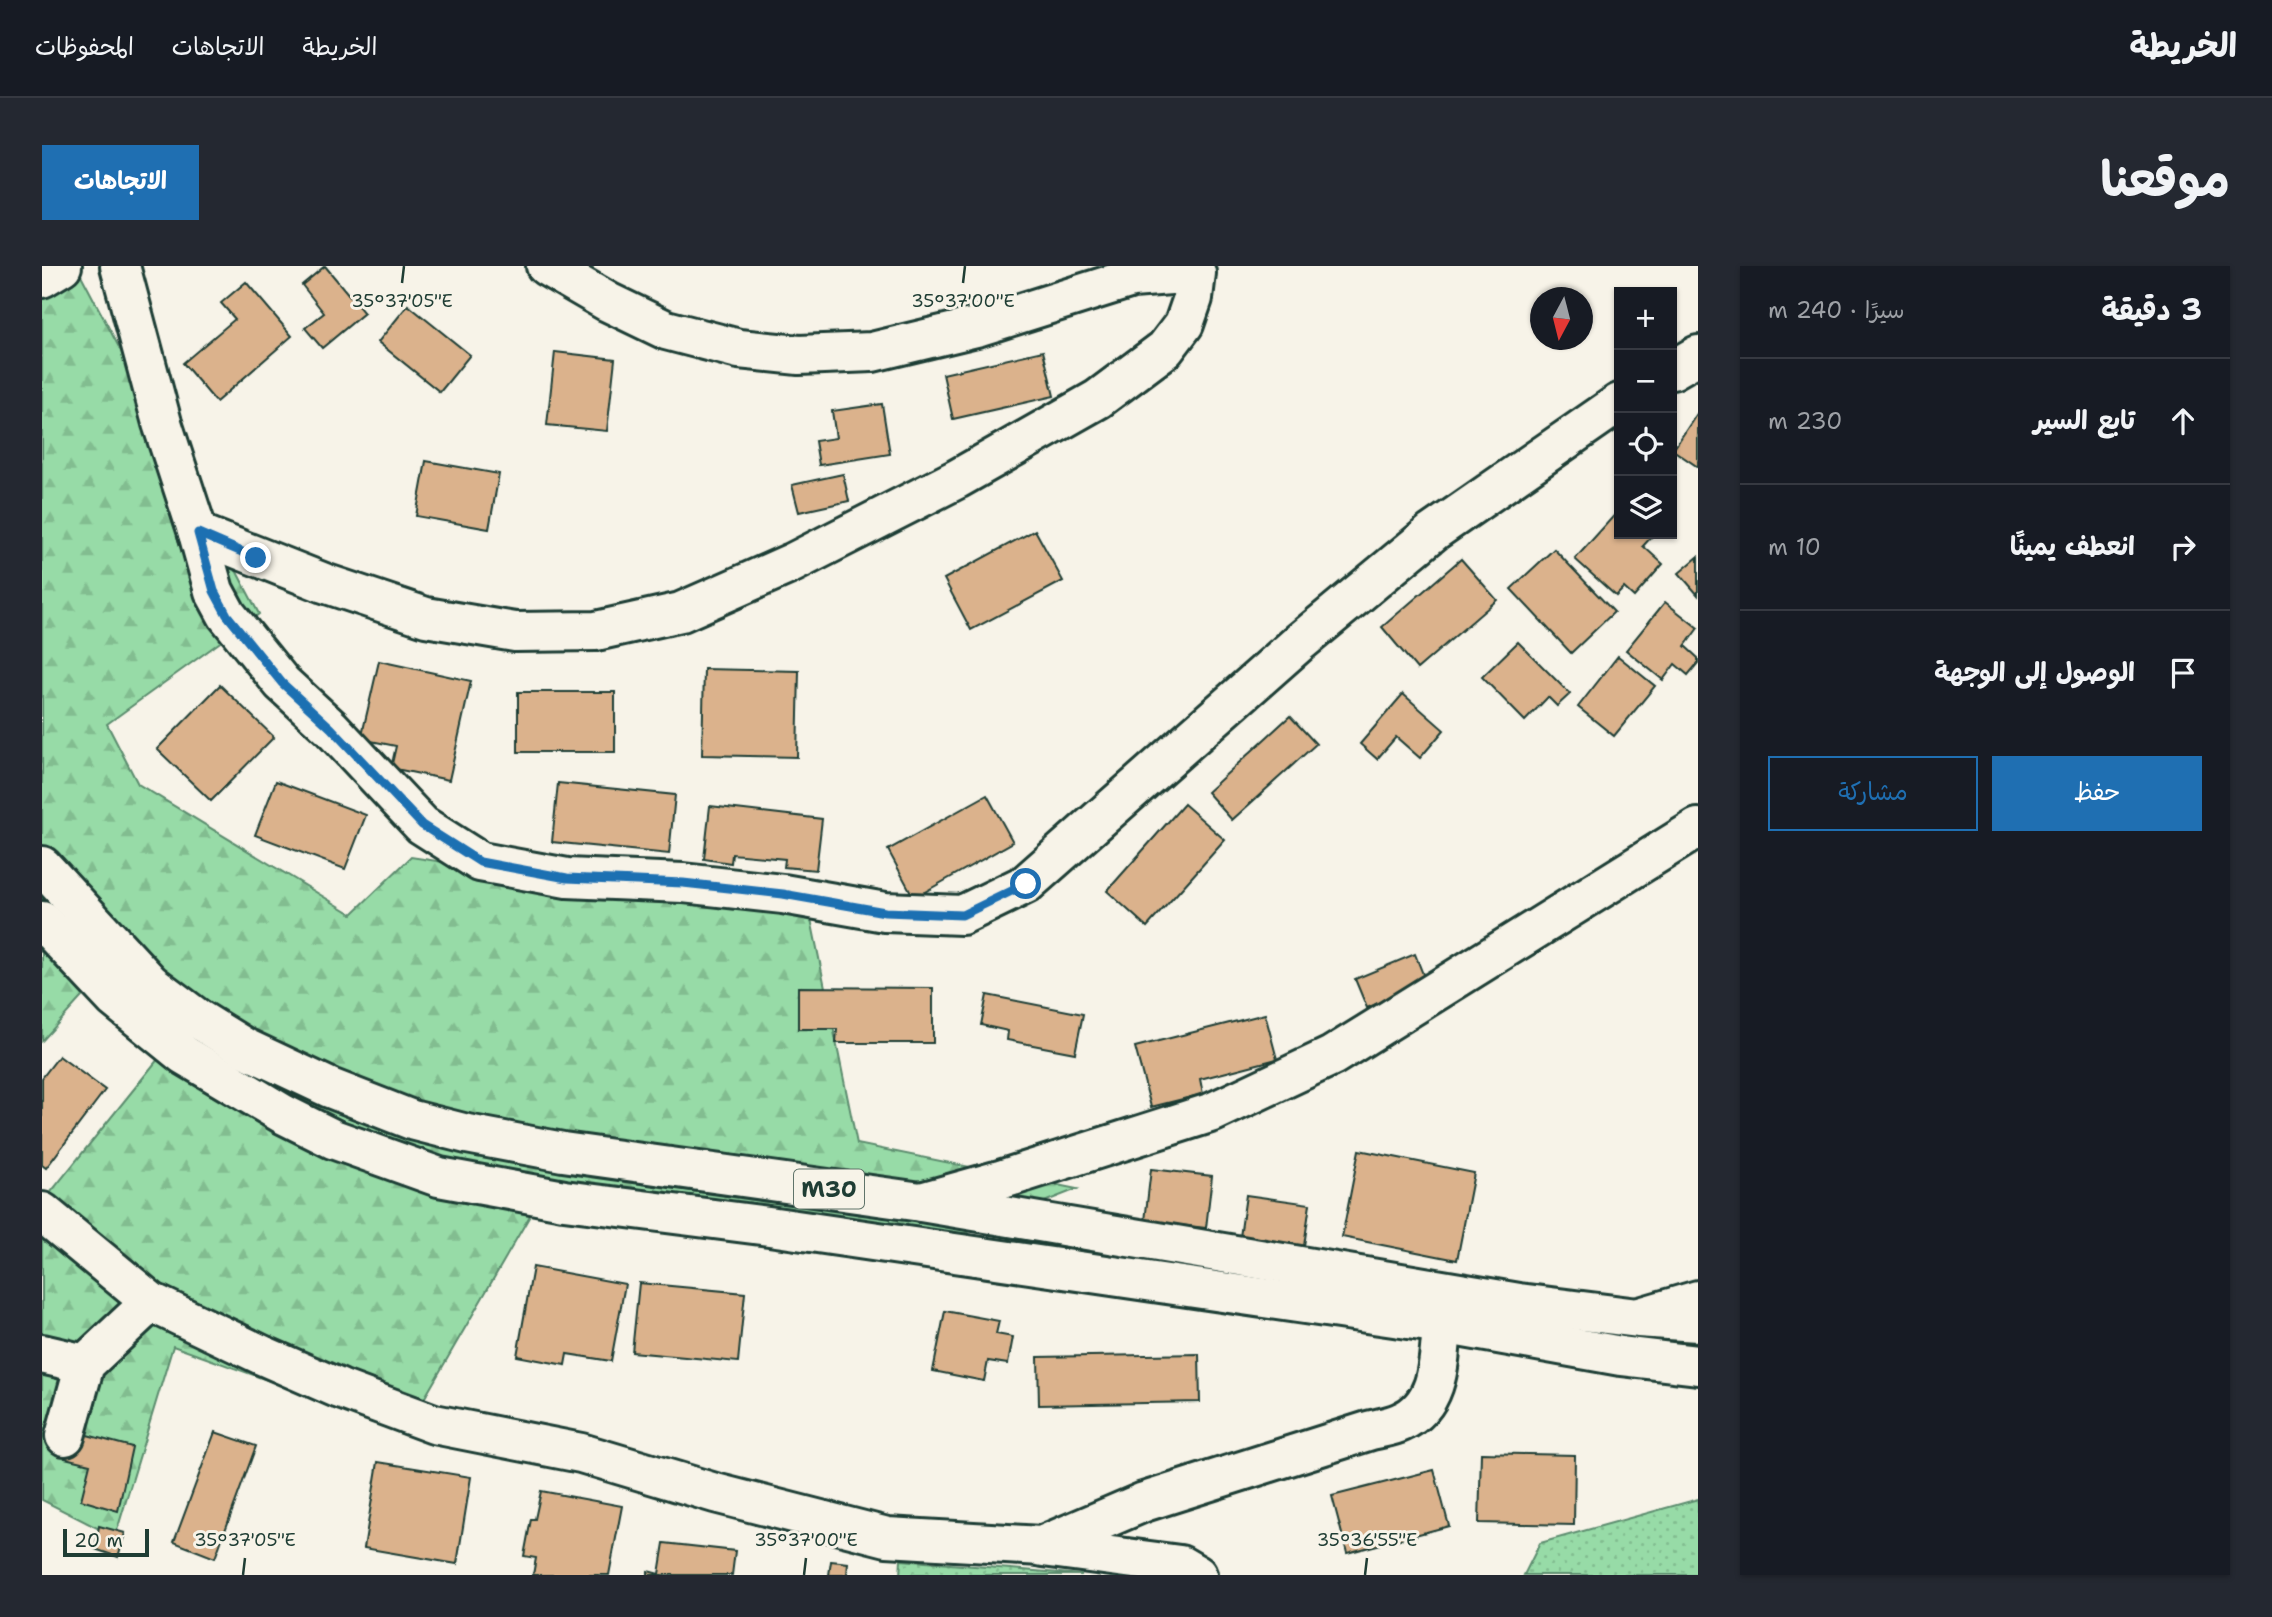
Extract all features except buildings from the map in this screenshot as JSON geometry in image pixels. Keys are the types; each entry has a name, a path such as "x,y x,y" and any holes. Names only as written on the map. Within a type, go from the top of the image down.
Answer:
{"main road":[{"path":"42,278 62,266"},
{"path":"120,266 162,423 214,591 227,615 282,683 331,728 422,825 480,862 567,878 683,883 783,894 885,912 962,915 1026,884 1300,642 1433,532 1614,405"},
{"path":"198,533 324,583 426,617 515,632 596,631 681,612 792,563 957,480 1098,398 1165,349 1184,324 1205,269 1132,278 980,327 872,352 799,355 739,349 666,330 608,302 546,266"},
{"path":"1677,367 1698,355"},
{"path":"921,1202 1000,1180 1213,1112 1332,1056 1698,828"},
{"name":"M30","path":"42,866 150,983 198,1019 245,1048 330,1088 412,1120 467,1134 563,1152 921,1202 1519,1303 1638,1318 1698,1322"},
{"name":"M30","path":"42,921 115,999 184,1055 283,1114 333,1139 439,1177 564,1200 783,1228 1442,1324 1621,1356 1698,1365"},
{"path":"42,1212 151,1302 328,1384 434,1424 581,1452 715,1493 887,1537 1041,1546 1180,1565 1197,1575"},
{"path":"1638,1318 1698,1300"},
{"path":"65,1436 85,1364 151,1302"},
{"path":"1041,1546 1144,1502 1401,1422 1424,1405 1438,1376 1442,1324"},
{"path":"42,1354 85,1364"}],"green space":[{"path":"80,273 259,614 107,724 138,784 352,914 411,857 811,919 857,1144 1077,1189 953,1238 532,1212 406,1430 173,1346 115,1537 42,1500 42,1203 171,1043 99,978 42,1041 42,296"},
{"path":"1698,1499 1698,1575 1524,1575 1540,1543"},
{"path":"901,1560 1082,1575 900,1575"}],"route":[{"path":"256,558 198,533 214,591 227,615 282,683 331,728 422,825 480,862 567,878 683,883 783,894 885,912 962,915 1026,884"}]}
